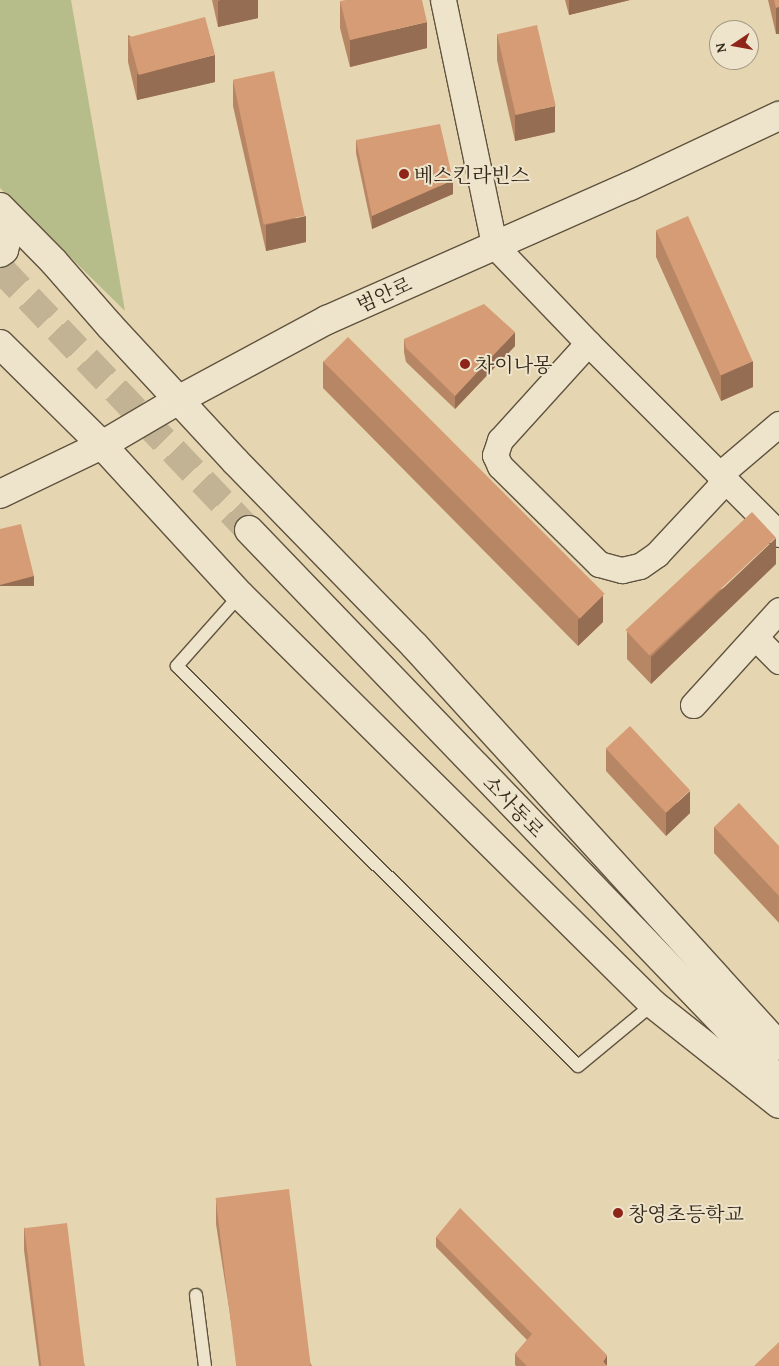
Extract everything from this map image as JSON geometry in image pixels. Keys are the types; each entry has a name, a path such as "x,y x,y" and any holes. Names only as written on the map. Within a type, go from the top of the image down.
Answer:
{"street":[{"path":"444,0 494,245 588,343 779,534"},
{"name":"범안로","path":"0,494 102,445 180,399 327,320 630,186 779,116"},
{"path":"0,254 4,250 6,213"},
{"path":"6,213 180,399 235,461 421,652 779,1046"},
{"path":"588,343 500,440 495,455 500,466 599,564 622,570 640,566 657,554 722,478 779,424"},
{"path":"0,344 102,445 240,596 653,1004 779,1104"},
{"name":"소사동로","path":"249,530 779,1080"},
{"path":"693,706 779,610"},
{"path":"755,637 779,661"}],"lane":[{"path":"240,596 177,666 578,1066 653,1004"},
{"path":"196,1295 205,1366"}],"green space":[{"path":"0,0 71,0 125,311 0,188"}],"building":[{"path":"422,0 427,22 350,40 340,1"},
{"path":"774,0 779,0 779,7 776,8"},
{"path":"205,17 215,55 139,75 129,37"},
{"path":"537,25 556,106 516,115 497,34"},
{"path":"274,71 305,216 264,224 233,80"},
{"name":"베스킨라빈스","path":"440,124 453,180 372,216 356,140"},
{"path":"688,216 753,361 721,375 656,230"},
{"path":"484,304 515,332 455,396 406,348 404,339"},
{"path":"348,337 605,594 580,618 323,362"},
{"path":"752,512 776,538 649,656 625,630"},
{"path":"21,524 34,576 0,585 0,529"},
{"path":"630,726 690,790 666,813 606,749"},
{"path":"739,803 779,846 779,896 714,827"},
{"path":"289,1189 311,1366 236,1366 216,1198"},
{"path":"460,1208 607,1355 603,1362 607,1366 527,1366 515,1354 532,1334 436,1237"},
{"path":"67,1223 85,1366 41,1366 24,1228"},
{"path":"779,1342 779,1366 754,1366"}],"tunnel":[{"path":"0,268 249,530"}],"place":[{"name":"베스킨라빈스","path":"404,174"},
{"name":"차이나몽","path":"465,364"},
{"name":"창영초등학교","path":"618,1213"}]}
